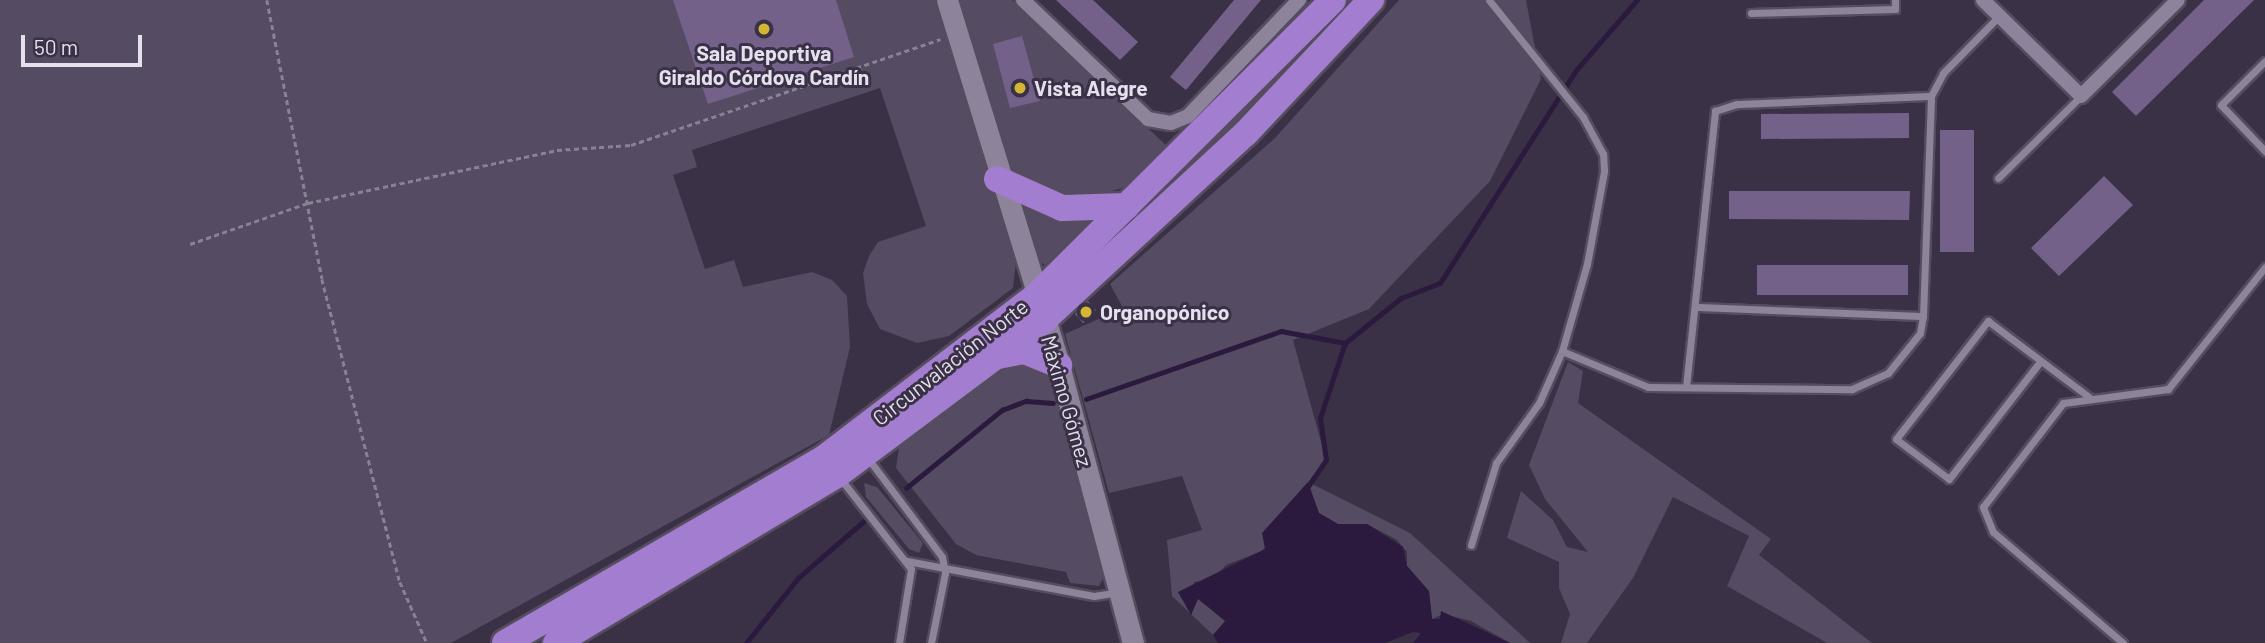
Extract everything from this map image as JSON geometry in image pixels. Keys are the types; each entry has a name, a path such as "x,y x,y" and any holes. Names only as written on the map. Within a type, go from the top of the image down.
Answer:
{"highway":[{"name":"Circunvalación Norte","path":"556,643 998,356 1127,206 1334,0"},
{"name":"Circunvalación Norte","path":"858,447 1040,308 1246,134 1371,0"},
{"path":"997,179 1062,208 1127,206"},
{"path":"998,356 1024,351 1059,365"},
{"name":"Circunvalación Norte","path":"505,643 831,466"}],"street":[{"name":"Máximo Gómez","path":"947,0 997,179 1059,365 1133,643"},
{"path":"1023,0 1149,119 1171,123 1188,116 1299,0"},
{"path":"1983,0 2081,96 2178,0"}],"lane":[{"path":"1471,545 1496,463 1539,403 1562,351 1587,264 1604,171 1596,137 1569,99 1489,0"},
{"path":"1751,13 1895,9 1895,0"},
{"path":"1562,351 1648,387 1852,389 1872,383 1908,351 1923,316 1925,120 1931,96 1943,73 1999,16"},
{"path":"2265,61 2221,105 2265,151"},
{"path":"1686,387 1715,111 1737,104 1931,96"},
{"path":"1998,178 2081,96"},
{"path":"2123,643 1998,537 1982,514 2056,410 2072,398 2168,389 2265,267"},
{"path":"1696,307 1923,316"},
{"path":"2039,363 1949,479 1896,439 1988,321 2039,363 2089,398"},
{"path":"858,447 945,568 931,643"},
{"path":"831,466 907,561 913,584 900,643"},
{"path":"907,561 1094,596 1119,592"}],"path":[{"path":"267,0 308,203 400,582 427,643"},
{"path":"190,244 308,203 557,150 631,145 956,33"}],"shaded area":[{"path":"0,0 935,0 1016,261 1013,288 949,336 917,343 880,329 867,304 863,273 869,256 878,242 926,226 880,88 692,150 697,167 673,175 705,269 734,260 743,287 812,272 832,280 847,296 850,347 829,435 451,643 0,643"},
{"path":"954,0 1012,0 1169,148 1128,186 1078,202 1012,172"},
{"path":"1346,0 1360,0 1075,283 1069,276"},
{"path":"1399,0 1526,0 1541,79 1490,181 1369,309 1293,340 1326,460 1308,482 1410,533 1530,643 1510,643 1471,621 1443,614 1432,619 1429,592 1407,566 1407,552 1397,540 1367,524 1338,524 1319,513 1311,494 1262,551 1226,565 1212,580 1194,582 1191,614 1198,598 1226,621 1213,635 1172,596 1167,540 1202,530 1182,476 1109,493 1065,334 1123,308 1110,284 1275,138"},
{"path":"1019,201 1102,216 1045,265 1038,260"},
{"path":"1013,359 1056,371 1103,578 1099,586 1070,583 1066,572 976,555 956,544 896,468 900,441"},
{"path":"1568,362 1583,371 1578,403 1771,539 1759,555 1872,643 1827,643 1727,586 1749,536 1673,497 1633,578 1587,643 1561,643 1570,614 1559,588 1559,562 1507,538 1521,491 1553,520 1567,547 1588,552 1545,499 1529,465"},
{"path":"1308,482 1319,513 1338,524 1367,524 1403,547 1407,566 1429,591 1432,619 1440,619 1441,611 1510,643 1413,643 1421,633 1413,632 1385,643 1218,643 1213,635 1225,621 1198,599 1191,615 1178,592 1265,549 1262,533"},
{"path":"864,483 877,487 923,543 919,553 909,549 866,497"}],"building":[{"name":"Sala Deportiva Giraldo Córdova Cardín","path":"673,0 836,0 854,57 708,104"},
{"path":"1056,0 1093,0 1138,42 1120,60"},
{"path":"1234,0 1261,0 1186,90 1170,77"},
{"path":"2204,0 2254,0 2136,116 2112,92"},
{"path":"1022,36 1040,101 1010,108 993,44"},
{"path":"1909,113 1909,138 1761,139 1761,114"},
{"path":"1940,130 1974,130 1974,252 1940,252"},
{"path":"2104,176 2133,205 2059,276 2031,248"},
{"path":"1729,191 1910,191 1909,220 1729,219"},
{"path":"1757,265 1908,265 1908,295 1757,295"},
{"name":"Organopónico","path":"1088,301 1096,310 1083,323 1075,314"}],"waterway":[{"path":"1307,488 1326,460 1320,418 1345,343 1401,298 1440,283 1577,69 1637,0"},
{"path":"1086,399 1281,331 1345,343"},
{"path":"906,488 1002,410 1026,401 1053,403"},
{"path":"746,643 798,578 864,521"}],"place":[{"name":"Sala Deportiva Giraldo Córdova Cardín","path":"764,29"},
{"name":"Vista Alegre","path":"1020,88"},
{"name":"Organopónico","path":"1086,312"}]}
